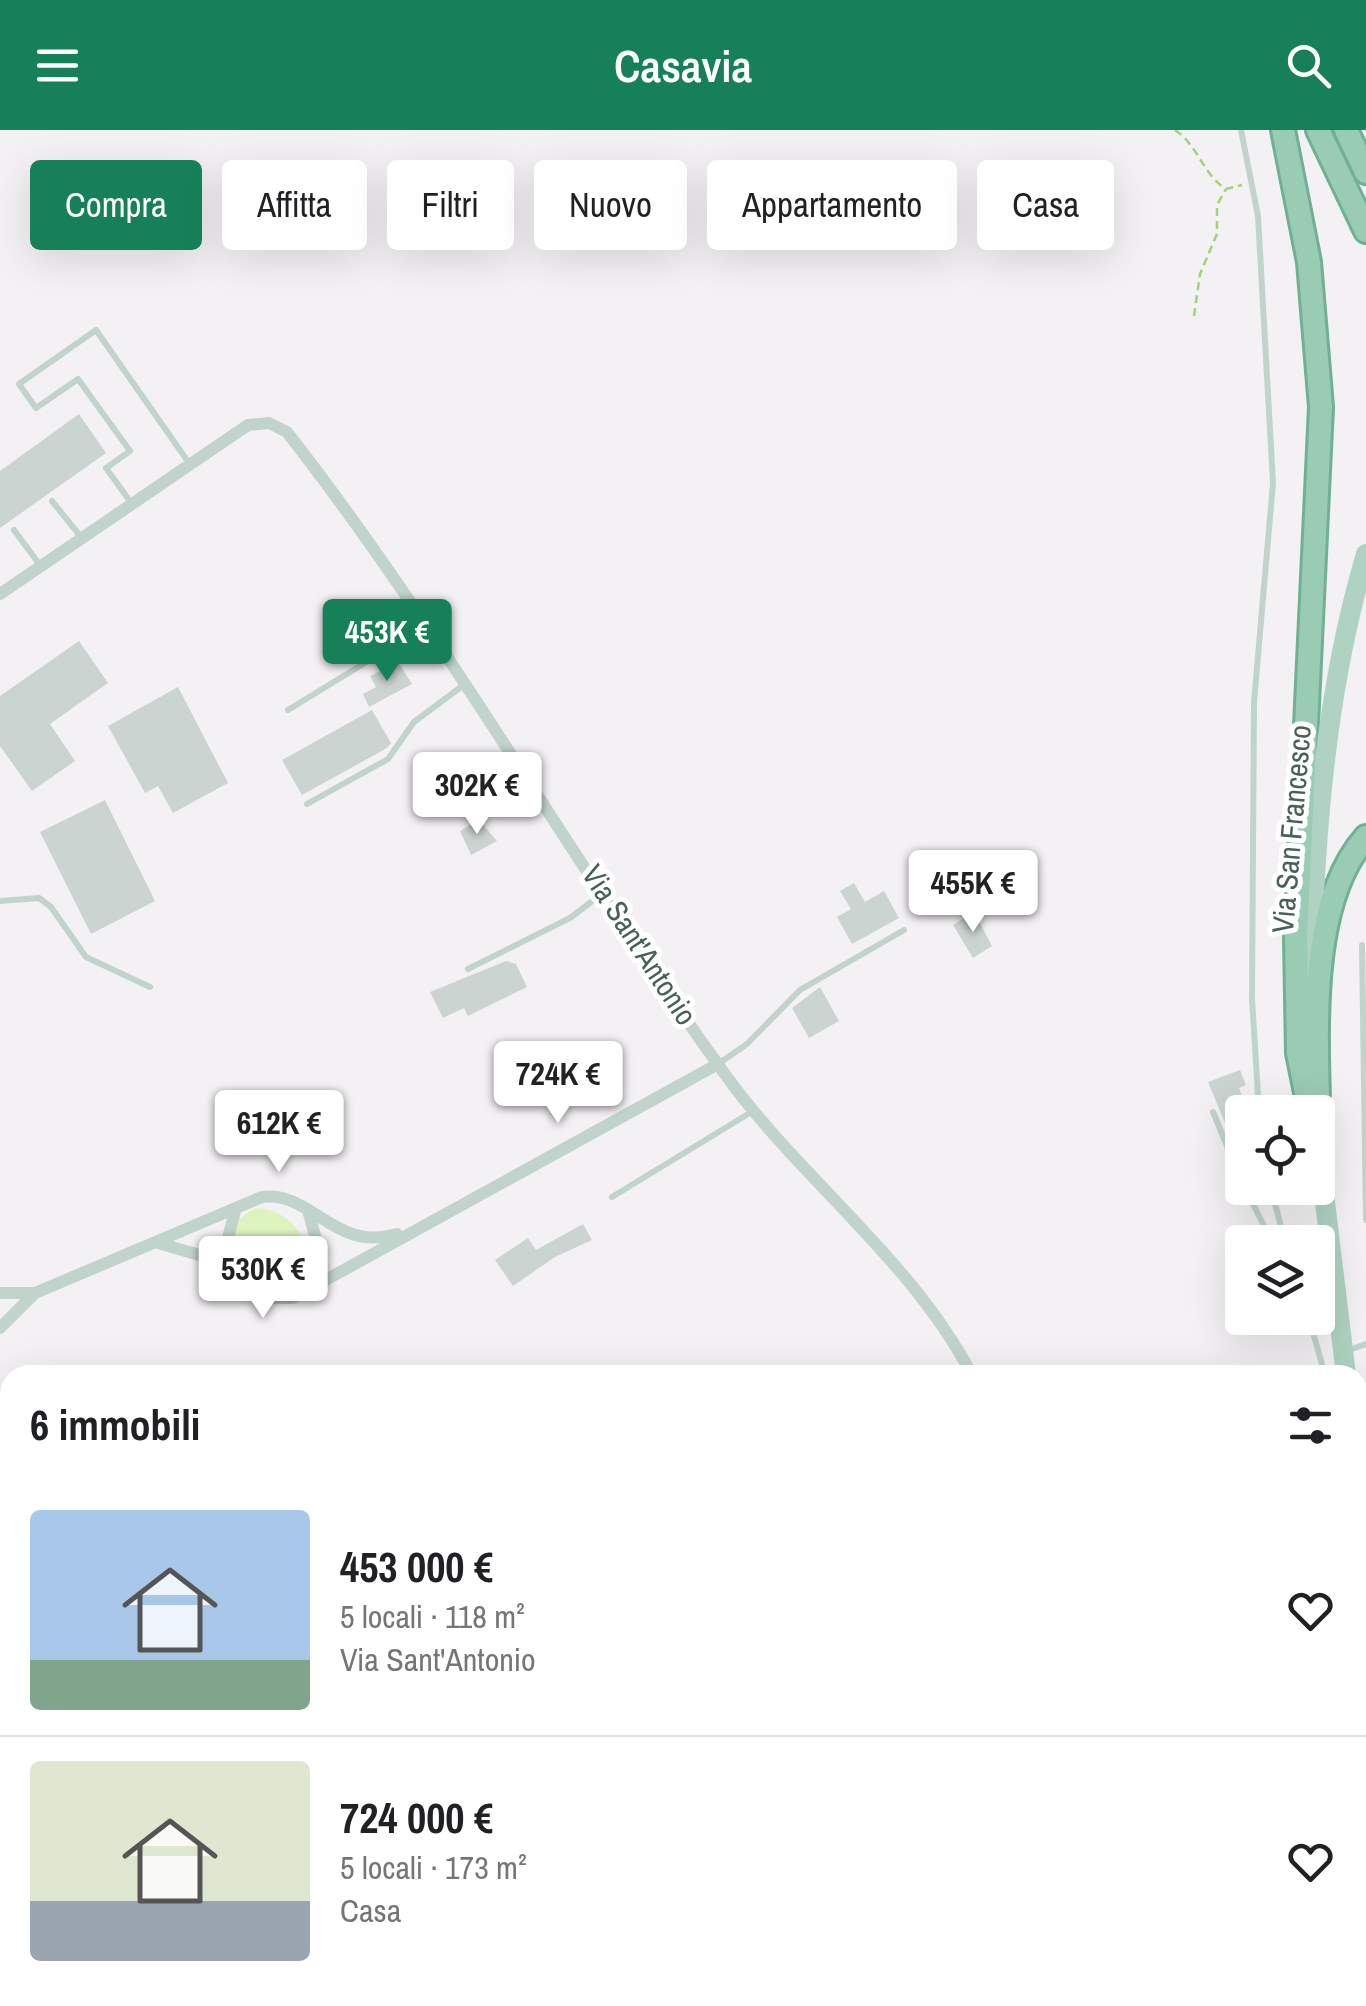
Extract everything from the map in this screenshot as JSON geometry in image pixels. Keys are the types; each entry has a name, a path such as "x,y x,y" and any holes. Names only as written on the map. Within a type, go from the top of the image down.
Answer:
{"highway":[{"path":"1283,130 1309,262 1321,407 1296,938 1298,1053 1308,1095"},
{"path":"1318,130 1366,232"},
{"path":"1346,130 1366,172"},
{"path":"1320,1095 1327,916 1342,872 1366,838"}],"main road":[{"name":"Via San Francesco","path":"1312,1095 1310,981 1320,788 1334,698 1366,554"},
{"path":"1325,1205 1345,1365"}],"street":[{"name":"Via Sant'Antonio","path":"0,594 248,425 278,426 293,440 426,625 718,1064 754,1110 851,1214 946,1332 966,1365"},
{"path":"158,1243 206,1257 238,1283 268,1300 300,1296 418,1226 718,1064"},
{"path":"0,1328 36,1293 262,1197 284,1197 347,1234 366,1238 418,1226"},
{"path":"236,1208 226,1245 238,1283"},
{"path":"300,1296 313,1283 321,1264 318,1237 309,1214"},
{"path":"0,1293 36,1293"}],"lane":[{"path":"1241,130 1253,183 1274,495 1255,690 1252,998 1258,1095"},
{"path":"132,504 106,468 130,451 78,378 36,408 19,384 96,330 190,464"},
{"path":"52,501 82,538"},
{"path":"14,530 40,566"},
{"path":"288,710 426,625"},
{"path":"307,804 388,759 414,722 466,683"},
{"path":"468,969 570,918 604,892"},
{"path":"0,901 38,898 50,907 86,957 150,987"},
{"path":"718,1064 746,1044 800,990 904,930"},
{"path":"1362,944 1366,1220"},
{"path":"612,1197 754,1110"},
{"path":"1213,1112 1225,1140"},
{"path":"1314,1335 1322,1365"},
{"path":"1344,1352 1366,1344"}],"path":[{"path":"1174,130 1198,149 1208,172 1226,189"},
{"path":"1194,316 1200,274 1217,234 1216,205 1226,189 1253,183"}],"green space":[{"path":"258,1208 289,1220 307,1248 310,1271 294,1292 269,1296 248,1277 234,1251 235,1226"}],"building":[{"path":"79,414 106,453 0,528 0,471"},
{"path":"79,641 108,683 50,724 75,761 32,791 0,746 0,696"},
{"path":"398,662 412,684 369,707 363,694 376,687 370,676"},
{"path":"178,687 228,783 173,813 158,786 145,793 108,726"},
{"path":"372,710 391,743 387,748 302,795 282,760"},
{"path":"105,800 155,901 91,934 40,832"},
{"path":"479,820 497,841 471,855 460,831"},
{"path":"854,883 865,902 884,891 899,918 852,944 837,917 851,909 840,891"},
{"path":"974,912 992,946 973,958 953,925"},
{"path":"506,961 516,964 527,987 468,1016 464,1008 443,1018 430,992"},
{"path":"820,987 839,1021 809,1038 792,1008"},
{"path":"1240,1070 1246,1085 1239,1088 1242,1095 1225,1095 1225,1123 1208,1082"},
{"path":"583,1224 592,1240 555,1257 513,1286 495,1260 528,1238 536,1250"}]}
